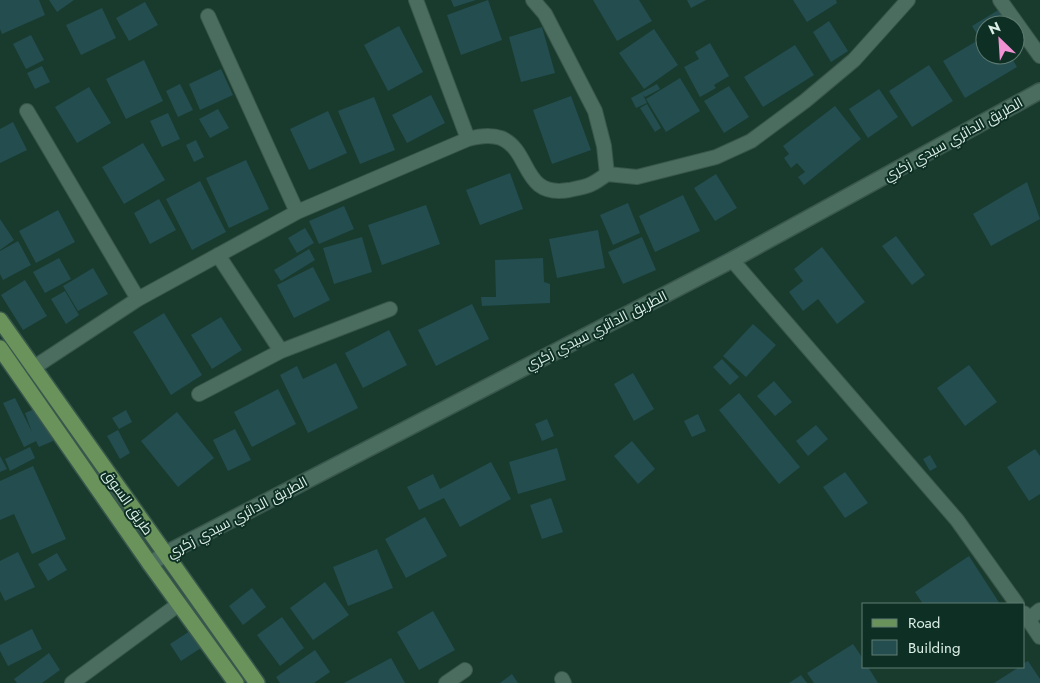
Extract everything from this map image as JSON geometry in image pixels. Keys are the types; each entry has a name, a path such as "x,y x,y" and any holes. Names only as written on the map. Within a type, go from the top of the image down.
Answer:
{"main road":[{"name":"طريق السوق","path":"0,320 257,683"},
{"name":"طريق السوق","path":"0,348 150,564 236,683"}],"street":[{"path":"416,0 468,138"},
{"path":"533,0 545,14 595,111 604,146 607,174"},
{"path":"33,368 138,299 297,212 468,138 487,135 503,139 513,147 539,186 548,190 565,190 592,185 607,174 637,177 716,157 751,141 805,101 854,60 908,0"},
{"path":"1000,0 1040,56"},
{"path":"208,16 297,212"},
{"name":"الطريق الدائري سيدي زكري","path":"150,564 164,554 732,260 1040,91"},
{"path":"27,111 138,299"},
{"path":"218,255 281,351"},
{"path":"732,260 957,520 1016,603"},
{"path":"199,394 281,351 390,309"},
{"path":"72,683 179,604"},
{"path":"1040,610 1026,617 1040,637"},
{"path":"446,683 465,670"}],"building":[{"path":"0,0 39,0 45,15 2,34 0,29"},
{"path":"49,0 74,0 57,12"},
{"path":"451,0 476,0 454,7"},
{"path":"488,0 502,40 461,55 447,15"},
{"path":"593,0 639,0 652,21 617,41"},
{"path":"687,0 706,0 691,8"},
{"path":"793,0 836,0 837,3 807,22"},
{"path":"145,2 158,25 129,41 116,18"},
{"path":"102,8 116,38 81,55 66,25"},
{"path":"1000,9 1003,15 990,15"},
{"path":"829,21 848,51 831,62 813,32"},
{"path":"399,26 423,72 388,91 364,45"},
{"path":"542,27 555,73 521,82 509,37"},
{"path":"654,29 678,65 644,89 619,53"},
{"path":"31,35 44,60 26,69 13,44"},
{"path":"975,42 975,65 1016,65 1017,67 965,98 943,61"},
{"path":"710,43 729,76 714,85 716,88 700,97 684,67 699,59 695,52"},
{"path":"795,45 814,75 763,107 744,77"},
{"path":"144,60 163,101 126,119 106,79"},
{"path":"929,65 953,101 912,127 889,91"},
{"path":"42,66 50,82 35,89 27,73"},
{"path":"221,69 233,95 200,110 189,84"},
{"path":"680,78 700,111 666,132 646,99"},
{"path":"180,84 193,110 178,117 166,91"},
{"path":"657,84 660,89 645,97 643,95 647,103 636,108 631,98"},
{"path":"729,86 749,117 724,133 704,101"},
{"path":"89,87 111,123 77,143 55,107"},
{"path":"879,89 898,117 868,138 849,109"},
{"path":"431,95 445,123 407,143 392,115"},
{"path":"571,96 591,150 552,164 533,110"},
{"path":"374,97 395,150 360,164 338,111"},
{"path":"647,104 661,128 655,132 640,108"},
{"path":"835,106 861,139 804,185 798,177 805,172 797,163 791,168 784,158 789,154 783,146"},
{"path":"218,109 229,128 210,138 199,119"},
{"path":"328,111 347,153 309,170 290,129"},
{"path":"168,113 180,139 162,147 150,121"},
{"path":"13,122 27,150 0,163 0,129"},
{"path":"196,140 204,157 194,162 186,145"},
{"path":"143,143 165,180 124,204 102,167"},
{"path":"246,160 269,209 229,228 206,178"},
{"path":"510,173 523,209 480,225 466,190"},
{"path":"716,174 737,208 715,221 694,188"},
{"path":"200,181 226,232 192,250 166,199"},
{"path":"1027,182 1040,219 991,246 973,214"},
{"path":"683,195 700,231 655,252 639,216"},
{"path":"159,199 176,230 150,244 134,213"},
{"path":"628,203 640,233 613,245 600,215"},
{"path":"426,205 440,244 382,265 368,225"},
{"path":"344,206 354,229 319,244 309,221"},
{"path":"58,210 75,242 36,263 19,231"},
{"path":"0,219 14,240 0,250"},
{"path":"305,228 314,243 297,253 288,238"},
{"path":"598,230 605,268 557,278 549,239"},
{"path":"896,236 925,275 912,285 882,246"},
{"path":"362,237 372,272 334,284 323,248"},
{"path":"642,237 656,270 623,284 608,252"},
{"path":"18,241 31,265 3,280 0,274 0,251"},
{"path":"822,247 865,302 837,324 818,299 803,311 789,292 803,281 794,269"},
{"path":"309,249 315,260 281,281 274,270"},
{"path":"59,258 71,279 45,293 33,272"},
{"path":"543,258 544,282 550,284 550,303 482,306 481,297 496,297 495,260"},
{"path":"313,267 330,300 294,318 277,285"},
{"path":"93,268 108,294 78,311 63,286"},
{"path":"25,280 47,316 23,330 1,295"},
{"path":"65,291 79,315 66,324 51,299"},
{"path":"472,304 489,339 436,366 418,330"},
{"path":"164,313 202,375 171,395 133,332"},
{"path":"221,317 242,350 212,369 191,335"},
{"path":"753,324 776,345 746,377 723,356"},
{"path":"389,330 407,365 363,388 345,353"},
{"path":"722,359 739,377 730,385 713,367"},
{"path":"336,363 358,408 308,433 280,375 297,366 303,379"},
{"path":"969,365 997,402 965,426 937,388"},
{"path":"633,373 654,409 634,421 614,384"},
{"path":"774,381 792,402 775,416 757,396"},
{"path":"278,389 296,424 252,447 234,412"},
{"path":"739,393 800,467 779,484 719,410"},
{"path":"15,398 32,432 25,413 39,407 53,441 39,447 36,441 24,447 3,403"},
{"path":"126,410 132,422 119,429 112,418"},
{"path":"177,412 214,458 178,487 141,441"},
{"path":"698,414 706,431 692,437 684,421"},
{"path":"547,419 554,436 542,441 535,424"},
{"path":"816,425 828,439 808,456 796,441"},
{"path":"235,429 251,460 228,471 213,440"},
{"path":"118,430 130,453 120,459 107,436"},
{"path":"632,441 655,469 638,484 614,456"},
{"path":"30,447 35,458 10,471 5,459"},
{"path":"557,448 566,480 518,494 509,462"},
{"path":"1035,449 1040,456 1040,494 1029,501 1007,467"},
{"path":"930,455 937,467 930,471 923,459"},
{"path":"0,456 7,469 0,472"},
{"path":"491,462 511,499 460,527 444,498 419,510 407,487 433,474 440,489"},
{"path":"33,466 66,539 32,554 14,514 0,520 0,481"},
{"path":"845,472 868,503 845,518 823,487"},
{"path":"551,498 563,532 542,539 530,505"},
{"path":"425,517 447,556 406,578 385,539"},
{"path":"377,549 393,588 348,606 333,567"},
{"path":"18,552 35,587 5,601 0,591 0,561"},
{"path":"57,553 67,570 48,581 38,564"},
{"path":"969,556 999,603 922,603 915,592"},
{"path":"325,582 349,615 313,640 290,608"},
{"path":"252,588 266,607 243,625 229,606"},
{"path":"433,611 455,650 419,670 397,632"},
{"path":"282,617 304,648 280,666 257,635"},
{"path":"32,629 42,649 8,666 0,651 0,645"},
{"path":"190,631 201,648 181,661 170,644"},
{"path":"853,644 862,657 862,668 869,668 878,683 814,683 807,673"},
{"path":"315,650 330,672 314,683 280,683 276,677"},
{"path":"49,653 60,670 42,683 17,683 14,679"},
{"path":"391,658 405,683 344,683"},
{"path":"1028,661 1040,679 1040,683 994,683 1017,668 1025,668 1025,662"},
{"path":"512,674 518,683 500,683"},
{"path":"801,675 807,683 789,683"}]}
